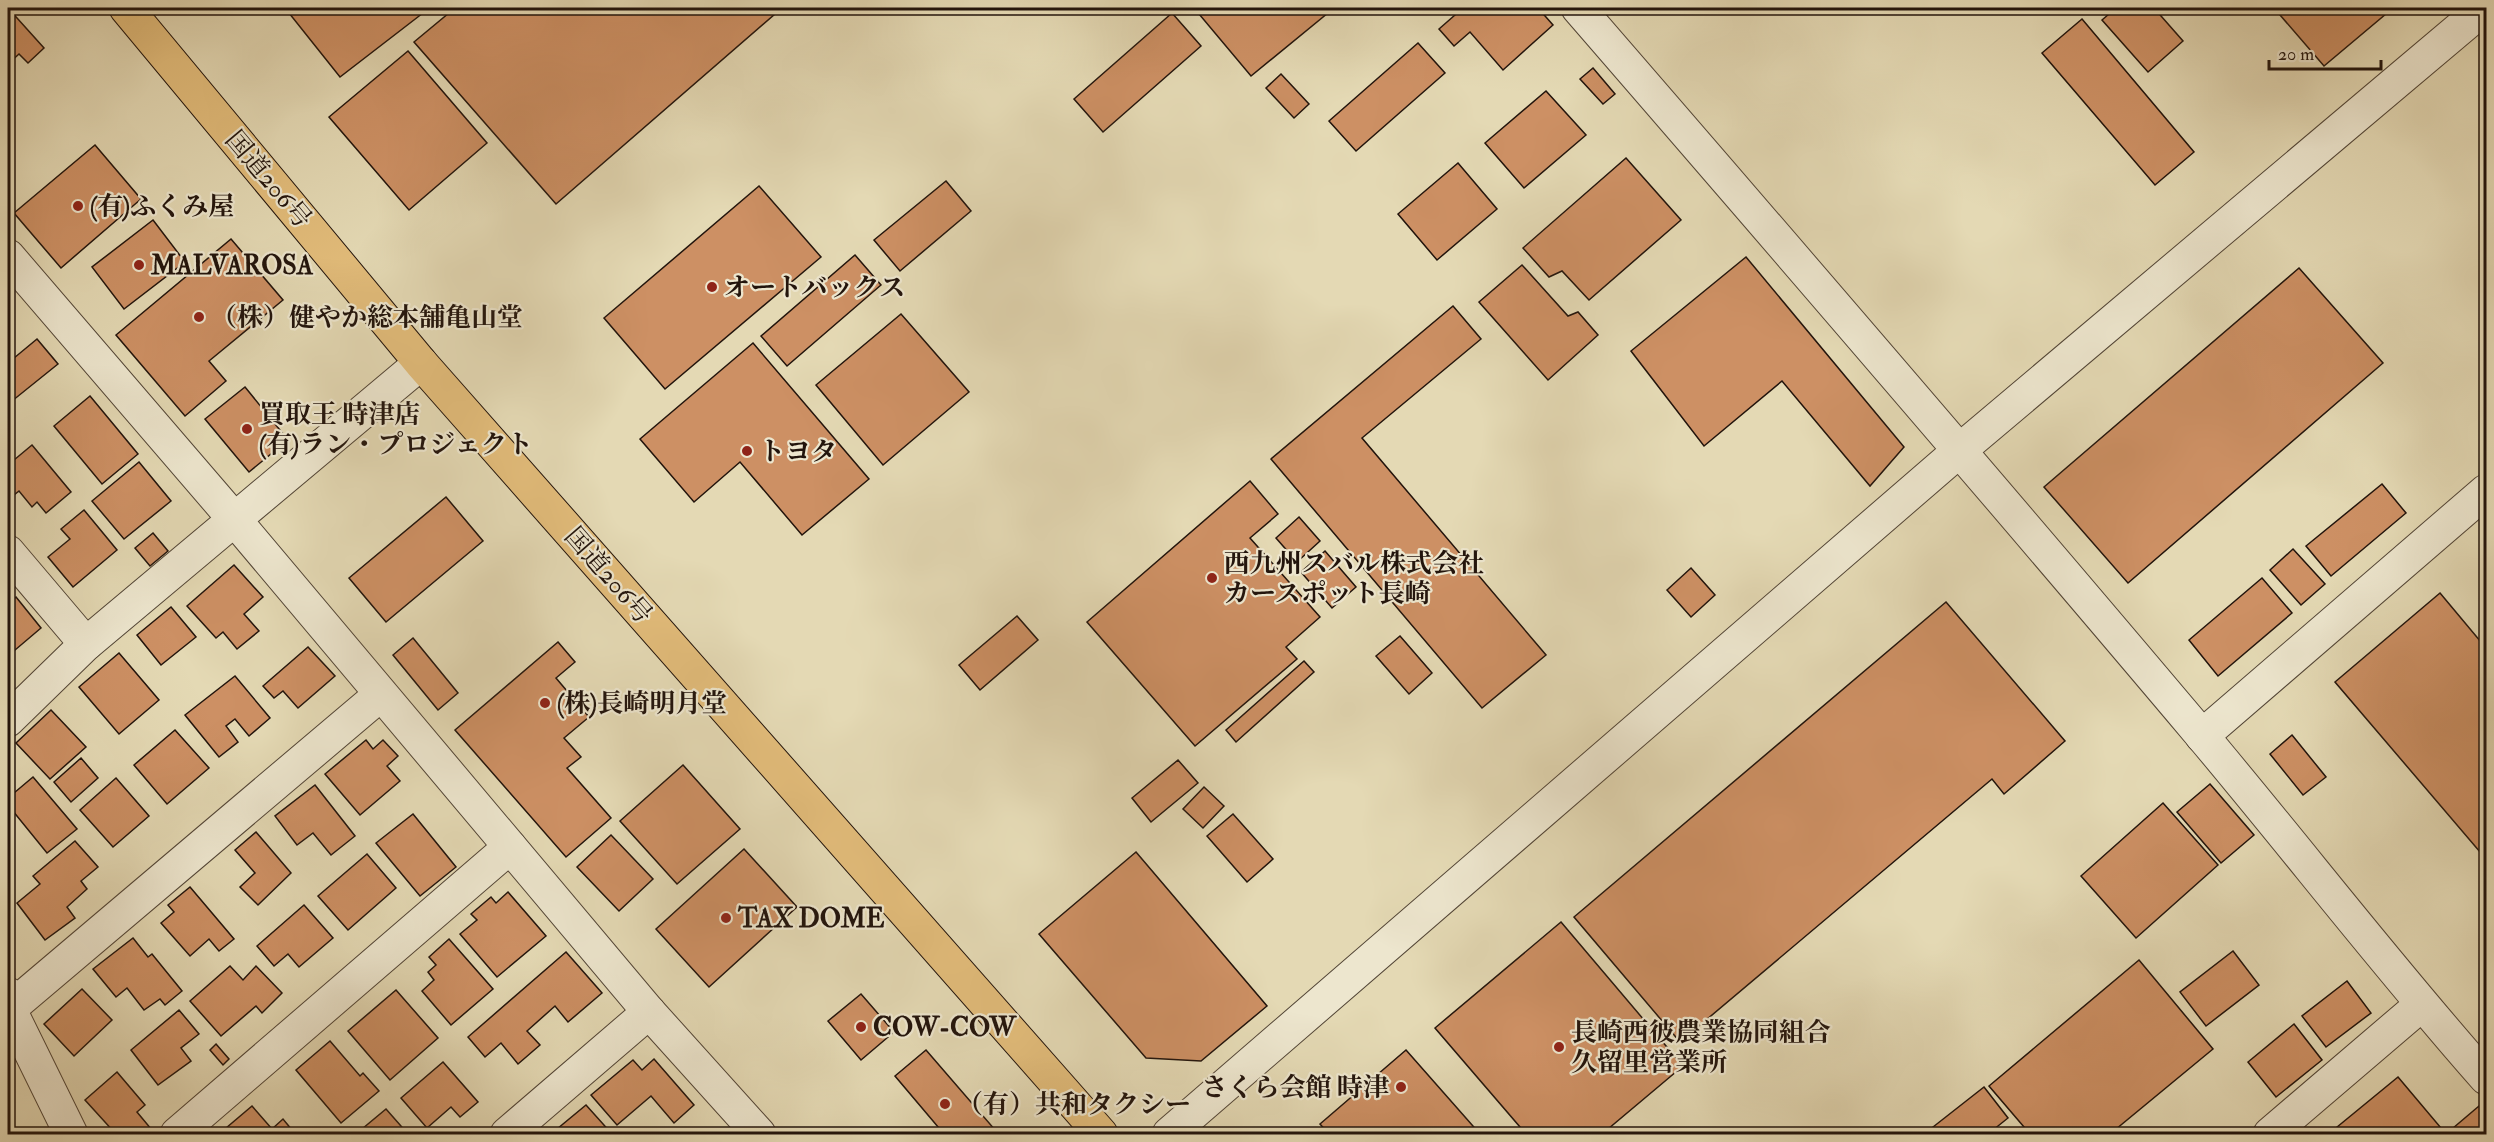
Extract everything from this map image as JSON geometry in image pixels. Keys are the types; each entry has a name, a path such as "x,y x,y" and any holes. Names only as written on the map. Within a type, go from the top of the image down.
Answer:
{"highway":[{"name":"国道206号","path":"126,8 421,363 1101,1134"}],"street":[{"path":"1578,8 1960,450 2202,736 2421,1005 2487,1078"},
{"path":"1169,1134 1960,450 2484,8"},
{"path":"8,256 235,520 649,1012 759,1134"},
{"path":"8,720 86,644 421,363"},
{"path":"2202,736 2487,491"},
{"path":"8,552 86,644"},
{"path":"71,1134 8,1005 380,694"},
{"path":"177,1134 510,847"},
{"path":"2270,1134 2421,1005"},
{"path":"507,1134 649,1012"}],"building":[{"path":"8,8 44,48 28,63 19,54 8,64"},
{"path":"285,8 418,8 423,13 340,77"},
{"path":"455,8 782,8 556,204 414,42"},
{"path":"1194,8 1334,8 1251,76"},
{"path":"1463,8 1538,8 1553,25 1503,70 1470,32 1454,46 1439,29"},
{"path":"2116,8 2154,8 2183,41 2148,72 2102,20"},
{"path":"2274,8 2393,8 2324,66"},
{"path":"1172,13 1201,46 1103,132 1074,99"},
{"path":"2082,19 2194,152 2155,185 2042,53"},
{"path":"1418,43 1445,73 1356,151 1329,121"},
{"path":"408,51 487,143 409,210 329,117"},
{"path":"1593,68 1615,94 1603,104 1580,79"},
{"path":"1281,74 1309,104 1294,118 1266,88"},
{"path":"1546,91 1586,135 1524,188 1485,143"},
{"name":"(有)ふくみ屋","path":"95,145 141,199 61,268 14,213"},
{"path":"1626,158 1681,220 1589,300 1562,271 1549,277 1523,248"},
{"path":"1458,163 1497,209 1437,260 1398,214"},
{"path":"946,181 971,211 900,271 874,240"},
{"name":"オートバックス","path":"759,186 821,257 665,389 604,318"},
{"name":"MALVAROSA","path":"153,220 185,262 124,309 92,267"},
{"name":"（株）健やか総本舗亀山堂","path":"231,239 283,300 209,361 226,381 185,416 116,335"},
{"name":"トヨタ","path":"855,255 881,285 787,366 761,336"},
{"path":"1746,257 1904,447 1870,486 1782,381 1704,446 1631,351"},
{"path":"1522,265 1568,316 1578,312 1598,335 1548,380 1479,302"},
{"path":"2299,268 2383,363 2128,583 2044,487"},
{"path":"1453,306 1481,339 1362,438 1546,655 1482,708 1271,459"},
{"name":"トヨタ","path":"901,314 969,392 883,465 816,385"},
{"path":"37,339 58,364 12,401 8,395 8,363"},
{"name":"トヨタ","path":"753,343 869,479 802,535 740,462 694,502 640,439"},
{"name":"買取王 時津店 (有)ラン・プロジェクト","path":"245,387 288,440 249,472 205,419"},
{"path":"90,396 138,454 102,484 54,426"},
{"path":"32,445 71,492 46,513 37,502 32,507 19,491 9,499 8,497 8,465"},
{"path":"139,462 171,501 124,539 92,501"},
{"name":"西九州スバル株式会社 カースポット長崎","path":"1250,481 1278,514 1250,538 1320,617 1286,647 1297,659 1195,746 1087,622"},
{"path":"2382,484 2406,513 2331,576 2306,546"},
{"path":"446,497 483,541 386,622 349,578"},
{"path":"84,510 117,550 73,587 48,557 70,539 61,529"},
{"path":"1299,517 1320,541 1297,562 1276,538"},
{"path":"153,533 168,551 150,566 135,548"},
{"path":"2293,549 2325,584 2301,605 2270,570"},
{"path":"1325,551 1356,587 1332,608 1301,572"},
{"path":"234,565 263,597 244,614 259,631 237,649 223,632 216,638 187,606"},
{"path":"1691,568 1715,595 1691,617 1667,590"},
{"path":"2262,578 2292,613 2218,676 2189,640"},
{"path":"2440,593 2486,648 2486,859 2335,682"},
{"path":"16,597 41,628 8,656 8,604"},
{"path":"1946,602 2065,741 2004,794 1992,779 1680,1042 1574,917"},
{"path":"171,607 196,637 161,665 137,635"},
{"path":"1017,616 1038,640 980,690 959,665"},
{"path":"1400,636 1432,673 1409,694 1376,656"},
{"path":"413,638 458,693 438,710 393,655"},
{"path":"558,642 575,662 556,678 589,717 564,738 581,757 567,768 611,818 566,857 455,730"},
{"path":"308,647 335,676 298,708 283,691 274,698 263,686"},
{"path":"119,653 159,700 119,734 79,687"},
{"path":"1304,661 1314,672 1236,742 1226,730"},
{"path":"235,676 270,718 249,736 235,719 226,726 238,742 219,757 185,715"},
{"path":"51,710 86,747 50,779 16,743"},
{"path":"175,730 209,768 167,804 134,765"},
{"path":"2292,735 2326,777 2303,795 2270,754"},
{"path":"366,740 373,749 383,740 398,756 387,766 400,781 360,815 325,774"},
{"path":"81,758 98,778 71,802 54,782"},
{"path":"1178,760 1198,783 1151,822 1132,798"},
{"path":"683,765 740,829 677,884 620,821"},
{"path":"33,777 77,829 47,853 8,805 8,798"},
{"path":"116,778 149,816 113,847 80,810"},
{"path":"2210,784 2254,835 2221,863 2177,812"},
{"path":"315,785 355,836 331,855 313,833 297,845 275,816"},
{"path":"1204,787 1224,806 1203,828 1183,809"},
{"path":"2163,803 2218,865 2136,938 2081,876"},
{"path":"413,814 456,867 420,896 376,843"},
{"path":"1233,814 1273,859 1247,882 1207,836"},
{"path":"256,832 291,873 258,905 240,887 255,873 235,850"},
{"path":"611,835 653,879 619,911 577,867"},
{"path":"75,841 98,867 81,881 87,889 67,907 75,918 45,940 17,903 40,884 33,876"},
{"name":"TAX DOME","path":"744,849 797,907 709,987 656,929"},
{"path":"1136,852 1267,1006 1201,1061 1146,1058 1039,934"},
{"path":"367,854 396,888 348,930 318,896"},
{"path":"190,887 234,939 219,951 209,939 190,956 161,923 174,912 168,905"},
{"path":"508,892 546,936 497,977 460,934 477,920 471,914 491,897 496,903"},
{"path":"304,905 333,938 299,967 288,954 274,966 257,946"},
{"name":"長崎西彼農業協同組合 久留里営業所","path":"1561,922 1683,1066 1602,1134 1526,1134 1435,1028"},
{"path":"133,938 148,957 152,954 182,991 165,1005 160,999 144,1010 127,988 116,997 93,969"},
{"path":"449,939 493,989 451,1025 422,991 434,980 428,972 436,965 429,957"},
{"path":"2233,951 2259,985 2206,1026 2180,992"},
{"path":"566,952 602,993 568,1022 555,1006 527,1031 540,1045 518,1064 501,1043 485,1057 468,1037"},
{"path":"2139,960 2213,1049 2110,1134 2030,1134 1989,1086"},
{"path":"230,966 243,980 256,966 282,993 262,1013 256,1006 221,1036 190,1001"},
{"path":"2347,981 2371,1013 2326,1047 2302,1016"},
{"path":"82,989 112,1020 74,1056 44,1024"},
{"path":"396,990 438,1038 390,1080 348,1031"},
{"name":"COW-COW","path":"861,994 894,1032 861,1060 828,1021"},
{"path":"179,1010 199,1034 181,1048 191,1061 158,1085 131,1050"},
{"path":"2294,1024 2322,1060 2276,1097 2248,1062"},
{"path":"330,1041 360,1076 363,1073 379,1091 341,1123 296,1070"},
{"path":"216,1044 229,1059 223,1065 210,1050"},
{"name":"（有）共和タクシー","path":"926,1050 996,1131 991,1134 944,1134 895,1076"},
{"name":"さくら会館 時津","path":"1406,1050 1480,1134 1329,1134 1320,1124"},
{"path":"654,1059 694,1105 674,1123 651,1096 617,1125 591,1095 633,1060 642,1070"},
{"path":"443,1062 478,1102 460,1117 451,1107 427,1128 401,1098"},
{"path":"117,1072 145,1105 137,1112 152,1130 146,1134 123,1134 117,1129 114,1132 85,1100"},
{"path":"2398,1077 2446,1134 2333,1134 2331,1132"},
{"path":"1984,1087 2008,1118 1988,1134 1939,1134 1933,1127"},
{"path":"586,1105 612,1134 551,1134"},
{"path":"252,1106 272,1129 283,1119 292,1130 287,1134 219,1134"},
{"path":"2479,1106 2486,1115 2486,1134 2446,1134"},
{"path":"386,1109 408,1134 356,1134"}],"place":[{"name":"(有)ふくみ屋","path":"78,206"},
{"name":"MALVAROSA","path":"139,265"},
{"name":"オートバックス","path":"712,287"},
{"name":"（株）健やか総本舗亀山堂","path":"199,317"},
{"name":"買取王 時津店 (有)ラン・プロジェクト","path":"247,429"},
{"name":"トヨタ","path":"747,451"},
{"name":"西九州スバル株式会社 カースポット長崎","path":"1212,578"},
{"name":"(株)長崎明月堂","path":"545,703"},
{"name":"TAX DOME","path":"726,918"},
{"name":"COW-COW","path":"861,1027"},
{"name":"長崎西彼農業協同組合 久留里営業所","path":"1559,1047"},
{"name":"さくら会館 時津","path":"1401,1087"},
{"name":"（有）共和タクシー","path":"945,1104"}]}
